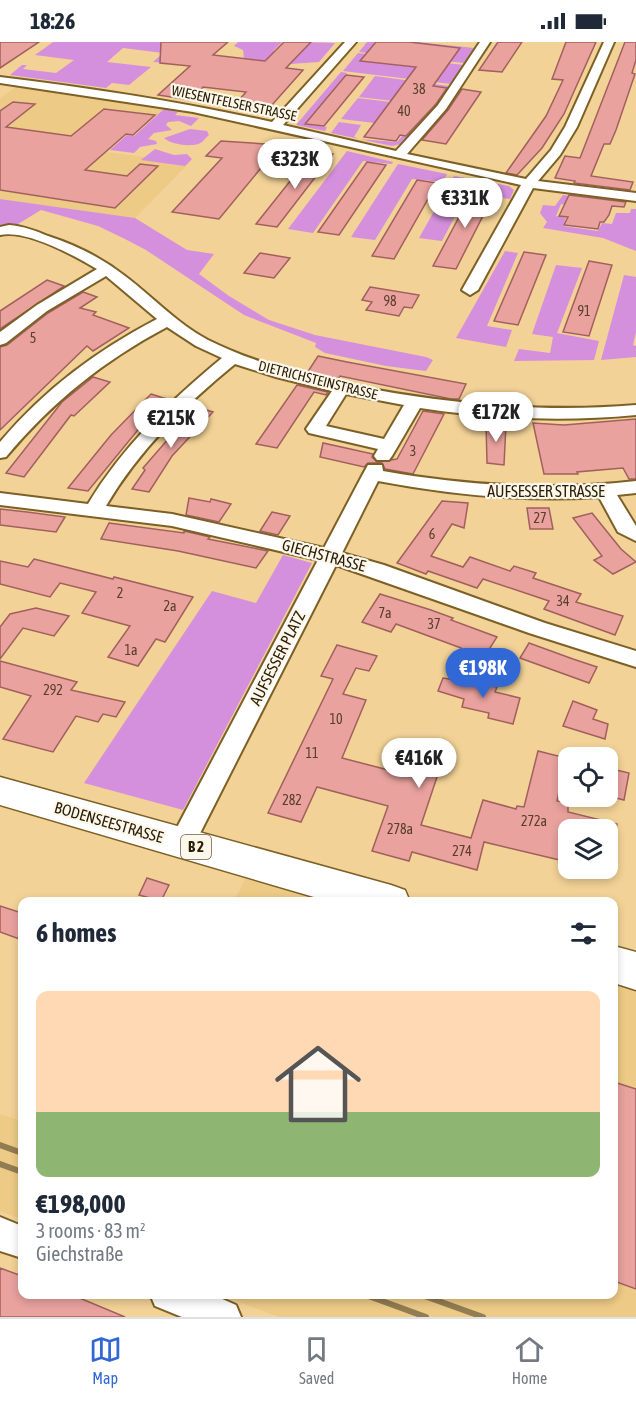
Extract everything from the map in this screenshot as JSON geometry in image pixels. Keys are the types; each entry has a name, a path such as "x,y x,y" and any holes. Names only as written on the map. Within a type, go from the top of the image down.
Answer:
{"main road":[{"name":"BODENSEESTRASSE","path":"0,791 373,897"},
{"path":"618,966 636,971"}],"street":[{"path":"275,126 351,42"},
{"path":"398,156 442,107 485,42"},
{"path":"470,290 528,184 556,152 571,127 609,42"},
{"name":"WIESENTFELSER STRASSE","path":"0,80 156,102 275,126 528,184 636,197"},
{"name":"DIETRICHSTEINSTRASSE","path":"0,231 12,230 47,240 84,256 106,270 166,321 199,341 233,357 277,372 342,388 464,411 518,416 591,415 636,410"},
{"path":"0,340 42,308 106,270"},
{"path":"0,453 47,400 74,376 113,349 166,321"},
{"path":"94,510 111,480 154,428 233,357"},
{"path":"342,388 315,429 380,461"},
{"name":"AUFSESSER PLATZ","path":"182,843 330,556 414,402"},
{"name":"AUFSESSER STRASSE","path":"380,461 421,484 508,494 606,492 636,487"},
{"path":"606,492 625,528 636,535"},
{"name":"GIECHSTRASSE","path":"0,499 172,520 330,556 377,570 537,628 636,660"},
{"path":"0,1234 18,1241"},
{"path":"179,1299 224,1317"}],"shaded area":[{"path":"53,42 190,42 166,63 153,62 163,53 123,48 107,62 151,67 129,85 112,83 106,88 10,75 22,65 27,65 23,69 56,73 74,60 35,55"},
{"path":"238,42 282,42 273,51 285,53 283,56 296,58 310,43 305,42 335,43 319,62 290,64 244,58 243,50 234,46"},
{"path":"367,42 459,48 409,42 417,42 474,48 464,63 359,52"},
{"path":"358,53 464,65 451,84 343,71"},
{"path":"341,72 347,73 304,124 327,127 325,131 296,125"},
{"path":"375,76 449,86 436,106 359,97"},
{"path":"16,87 164,109 133,135 126,135 107,152 189,163 135,218 0,199 0,98"},
{"path":"358,98 390,102 381,114 425,119 416,128 341,119"},
{"path":"164,109 178,112 175,115 199,118 191,126 179,121 168,122 166,125 172,130 154,133 148,139 156,141 157,144 140,147 134,153 110,150 127,135 134,136"},
{"path":"339,122 361,125 354,137 359,139 331,133"},
{"path":"190,129 207,131 209,135 194,145 175,143 164,138"},
{"path":"407,130 415,130 401,144 392,146 359,139 397,142"},
{"path":"155,149 174,155 187,154 192,159 185,166 141,160"},
{"path":"347,151 393,162 392,164 363,161 313,233 288,229"},
{"path":"398,164 447,174 443,182 412,179 375,240 351,237"},
{"path":"454,176 509,186 514,190 510,199 496,197 499,190 471,186 442,241 419,238"},
{"path":"563,195 579,197 567,205 561,204 556,216 566,218 563,226 598,231 602,223 612,224 616,213 630,213 631,209 636,209 636,251 603,238 543,228 547,222 540,213 543,205 555,206"},
{"path":"0,199 135,218 187,250 214,254 199,274 229,296 269,320 315,335 433,360 426,371 386,366 325,353 315,347 316,343 244,315 146,250 98,226 41,210 18,224 0,227"},
{"path":"505,251 518,253 487,326 512,330 506,347 456,338"},
{"path":"556,265 582,268 557,333 599,341 594,360 514,361 519,349 550,353 553,337 532,334"},
{"path":"624,275 636,277 636,332 633,345 636,346 636,357 601,360"},
{"path":"283,555 312,563 183,810 84,783 212,591 256,603"},
{"path":"245,879 311,897 236,897"},
{"path":"618,984 636,990 636,1317 279,1317 231,1299 618,1299"},
{"path":"0,1114 18,1120 18,1218 0,1211"}],"building":[{"path":"0,42 39,42 0,68"},
{"path":"161,42 228,42 213,55 265,61 284,42 311,42 286,68 303,70 264,114 231,109 246,92 203,87 191,100 158,95 190,66 160,63"},
{"path":"376,42 409,42 460,48 433,86 447,88 436,104 406,136 400,135 396,141 364,137 416,67 360,61"},
{"path":"498,42 522,42 502,72 479,70"},
{"path":"566,42 596,42 564,114 542,148 517,175 506,173 546,116 563,80 552,79"},
{"path":"625,42 636,42 636,60 632,73 635,74 610,144 604,144 591,176 633,182 630,190 574,183 575,181 555,178 565,156 580,158"},
{"path":"346,75 364,77 324,126 305,124"},
{"path":"462,89 481,92 446,144 422,140 448,110"},
{"path":"13,102 35,104 6,127 71,136 104,109 155,115 133,135 126,134 85,170 127,176 140,164 158,166 115,208 0,190 0,111"},
{"path":"221,141 280,145 219,219 172,212 222,158 206,156"},
{"path":"314,151 333,154 277,227 256,224"},
{"path":"367,162 386,165 339,235 318,232"},
{"path":"417,180 437,183 394,259 372,256"},
{"path":"475,187 496,190 456,269 433,266"},
{"path":"569,195 626,202 624,207 612,206 609,215 604,222 600,222 598,229 564,225 568,217 559,216"},
{"path":"524,252 546,255 518,325 494,321"},
{"path":"260,253 290,258 274,278 244,273"},
{"path":"589,261 612,265 589,336 563,332"},
{"path":"47,280 64,286 0,329 0,311"},
{"path":"370,287 419,295 412,308 404,307 399,316 366,310 372,302 362,300"},
{"path":"83,292 97,297 80,308 96,312 93,315 129,328 93,351 87,346 0,430 0,347 7,345 48,313"},
{"path":"318,356 466,384 459,399 451,399 340,376 337,380 307,373"},
{"path":"93,377 110,382 74,416 71,415 24,477 6,473 62,402"},
{"path":"297,385 328,392 326,395 314,392 277,448 256,444"},
{"path":"151,394 167,399 137,431 88,491 68,488 111,435"},
{"path":"196,407 213,412 172,456 149,492 132,489 145,470 143,468"},
{"path":"423,411 444,414 413,474 385,469 382,463 368,463 364,467 320,457 323,443 373,454 372,457 377,462 397,459"},
{"path":"636,419 636,479 629,479 623,468 577,472 578,474 544,474 533,423 564,425"},
{"path":"486,423 506,424 504,465 487,463"},
{"path":"189,498 210,502 211,499 231,504 219,522 186,515"},
{"path":"442,501 468,503 464,528 452,524 431,556 463,567 470,557 510,571 514,566 536,573 533,578 581,594 576,602 623,616 615,635 544,609 549,601 483,579 477,588 428,571 426,574 397,563"},
{"path":"527,508 549,508 553,529 530,529"},
{"path":"0,509 65,517 56,532 0,525"},
{"path":"272,512 290,516 278,535 260,531"},
{"path":"592,513 621,549 636,562 613,574 594,560 602,556 573,518"},
{"path":"109,523 184,533 184,531 210,537 208,539 268,551 256,568 178,551 101,539"},
{"path":"34,559 193,597 165,642 156,639 138,666 108,657 130,626 82,613 96,592 60,583 50,597 0,584 0,561 28,567"},
{"path":"380,594 453,618 451,620 497,637 483,659 460,650 461,648 396,624 391,632 362,622"},
{"path":"36,608 69,616 54,636 23,628 0,659 0,627 10,614"},
{"path":"529,643 597,667 589,683 520,658"},
{"path":"337,645 377,656 369,671 356,668 343,694 366,700 342,758 400,773 404,762 439,771 421,825 471,838 483,800 516,809 517,806 524,807 538,751 558,756 558,807 568,807 568,812 597,819 558,819 558,860 484,842 477,870 412,852 409,861 372,851 388,806 317,787 301,822 268,813 333,679 321,676"},
{"path":"0,661 77,682 71,690 125,702 116,717 103,714 98,722 76,716 53,752 3,739 31,696 0,687"},
{"path":"443,678 497,687 495,692 520,698 513,724 488,718 489,713 462,707 464,699 438,691"},
{"path":"573,701 597,710 593,719 608,724 605,739 563,726"},
{"path":"618,770 629,773 624,800 618,798"},
{"path":"147,878 169,885 163,897 139,895"},
{"path":"0,906 18,912 18,939 0,932"},
{"path":"618,1083 636,1089 636,1289 618,1282"},
{"path":"0,1268 18,1275 18,1299 82,1299 125,1317 0,1317"}],"railway":[{"path":"0,1145 18,1152"},
{"path":"0,1164 18,1171"},
{"path":"377,1299 426,1317"},
{"path":"433,1299 483,1317"}]}
